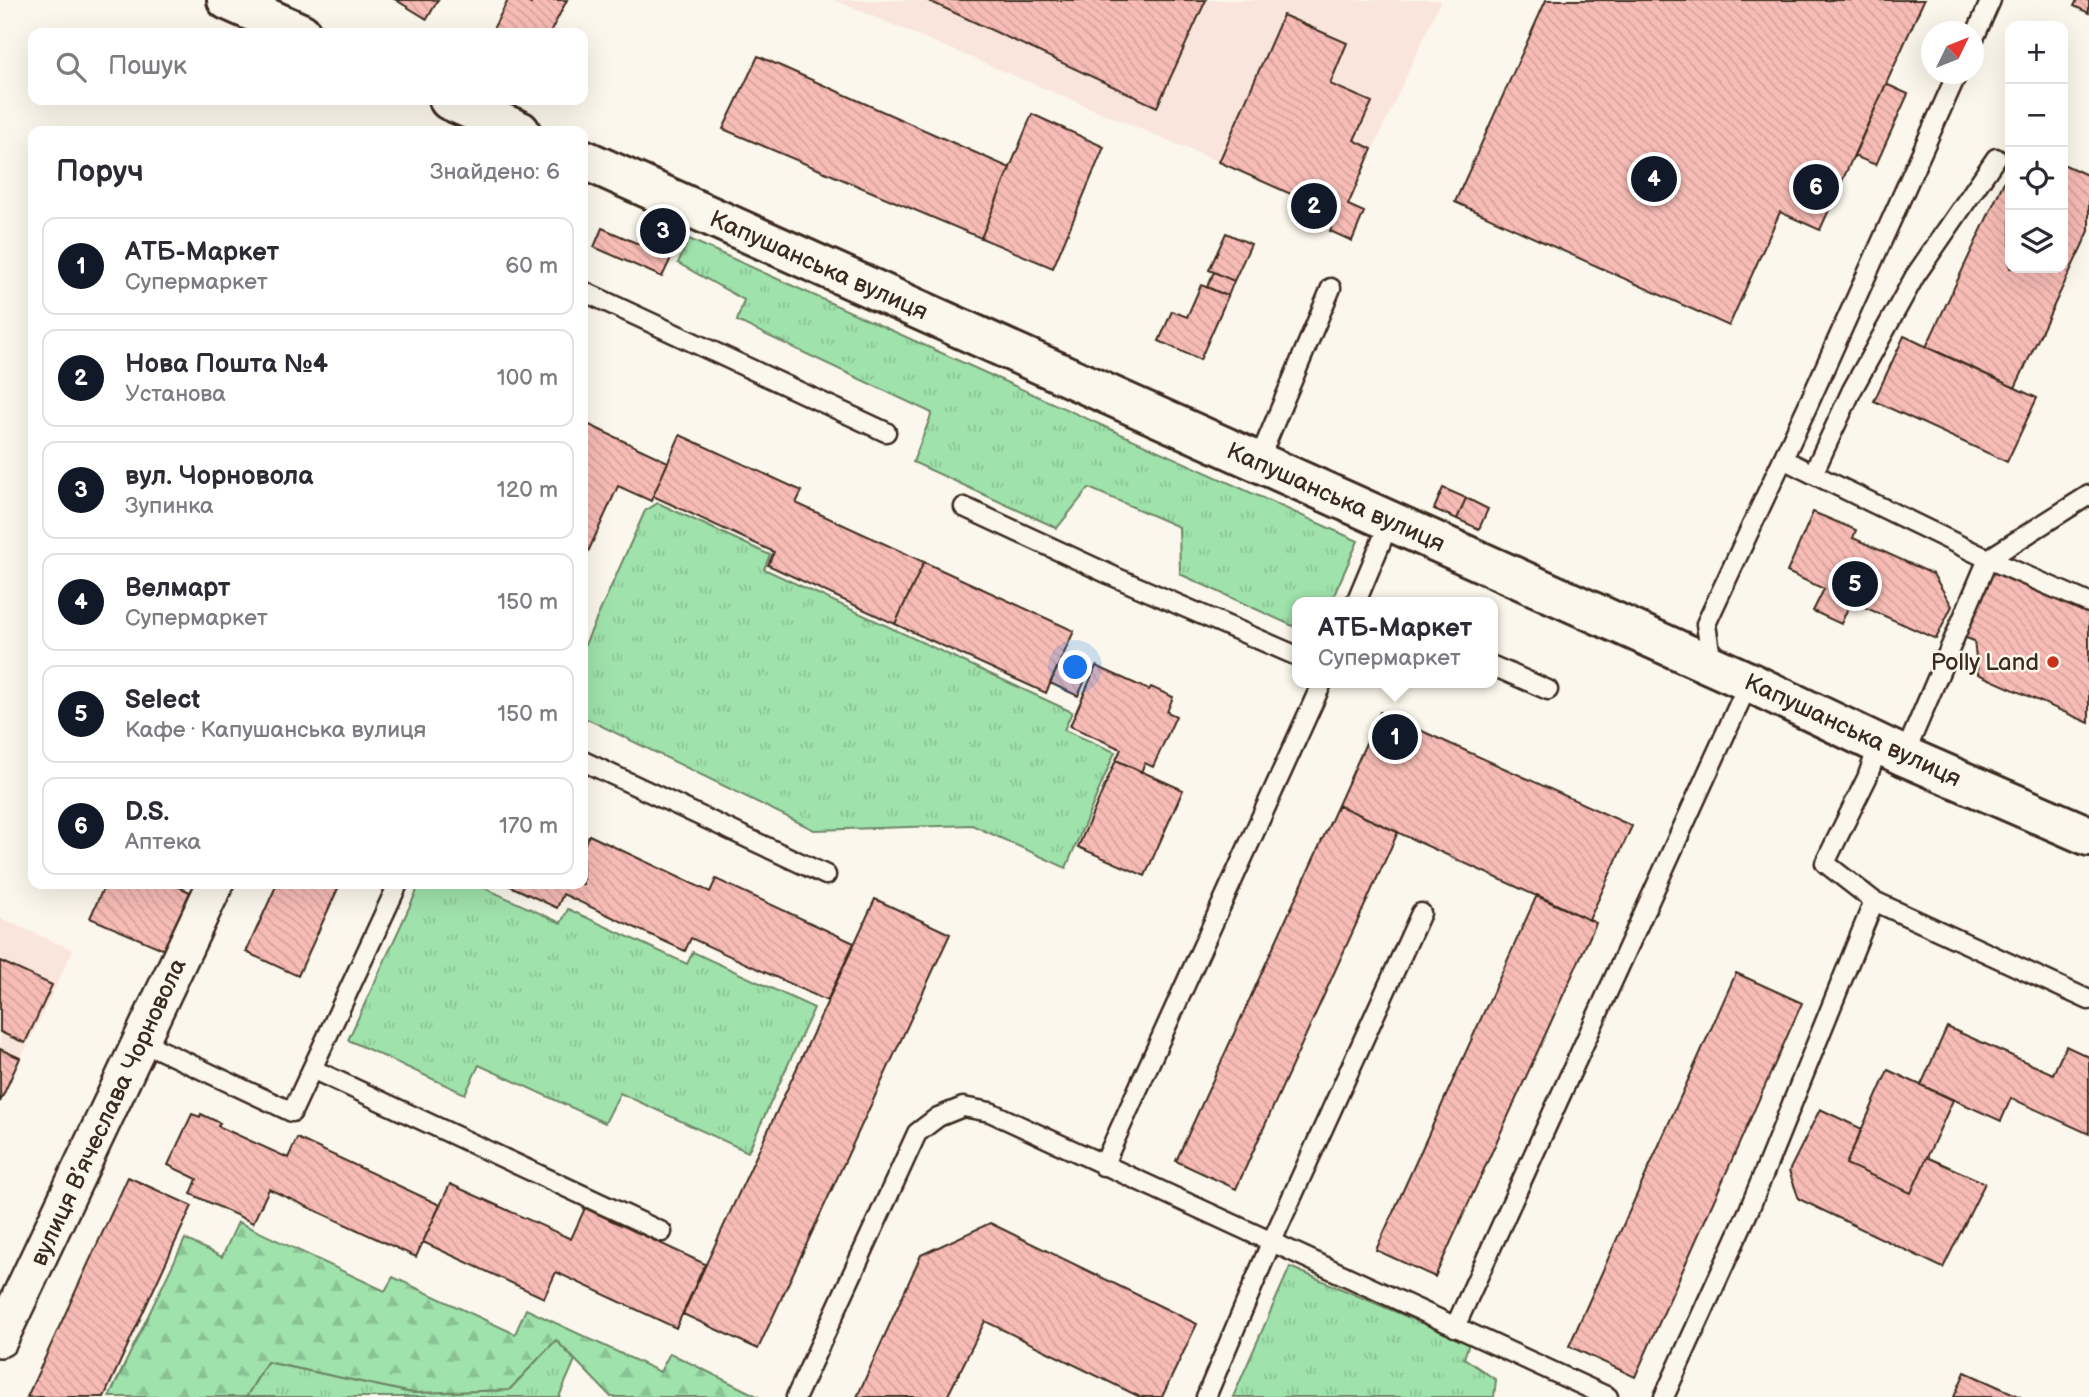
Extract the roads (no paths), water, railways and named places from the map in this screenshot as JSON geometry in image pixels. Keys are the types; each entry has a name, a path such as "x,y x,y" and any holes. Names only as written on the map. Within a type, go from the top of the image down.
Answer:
{"street":[{"path":"227,0 290,28"},
{"path":"460,105 509,126"},
{"name":"Капушанська вулиця","path":"588,161 1712,665 1892,750 2089,836"},
{"name":"вулиця Вʼячеслава Чорновола","path":"0,1339 213,889"}],"lane":[{"path":"1981,21 1991,0"},
{"path":"1712,665 1706,624 1952,84"},
{"path":"1812,474 1852,390 1915,276 1996,159"},
{"path":"1258,462 1331,288"},
{"path":"588,293 886,432"},
{"path":"1783,459 1988,559 2089,603"},
{"path":"2089,495 1988,559 1892,750 1867,778 1825,863 1874,901 2089,1000"},
{"path":"964,507 1115,577 1292,654"},
{"path":"1358,597 1390,521"},
{"path":"1498,669 1548,690"},
{"path":"1455,1327 1749,682"},
{"path":"1103,1166 1320,688"},
{"path":"588,763 826,875"},
{"path":"141,1041 292,1112 396,889"},
{"path":"1664,1397 1749,1210 1874,901"},
{"path":"1206,1397 1271,1243 1420,913"},
{"path":"312,1069 662,1232"},
{"path":"796,1397 917,1133 938,1117 963,1107 990,1112 1608,1397"}],"place":[{"name":"Велмарт","path":"1654,179"},
{"name":"D.S.","path":"1816,187"},
{"name":"Нова Пошта №4","path":"1314,206"},
{"name":"вул. Чорновола","path":"663,231"},
{"name":"Select","path":"1855,584"},
{"name":"Polly Land","path":"2053,662"},
{"name":"АТБ-Маркет","path":"1395,737"}]}
